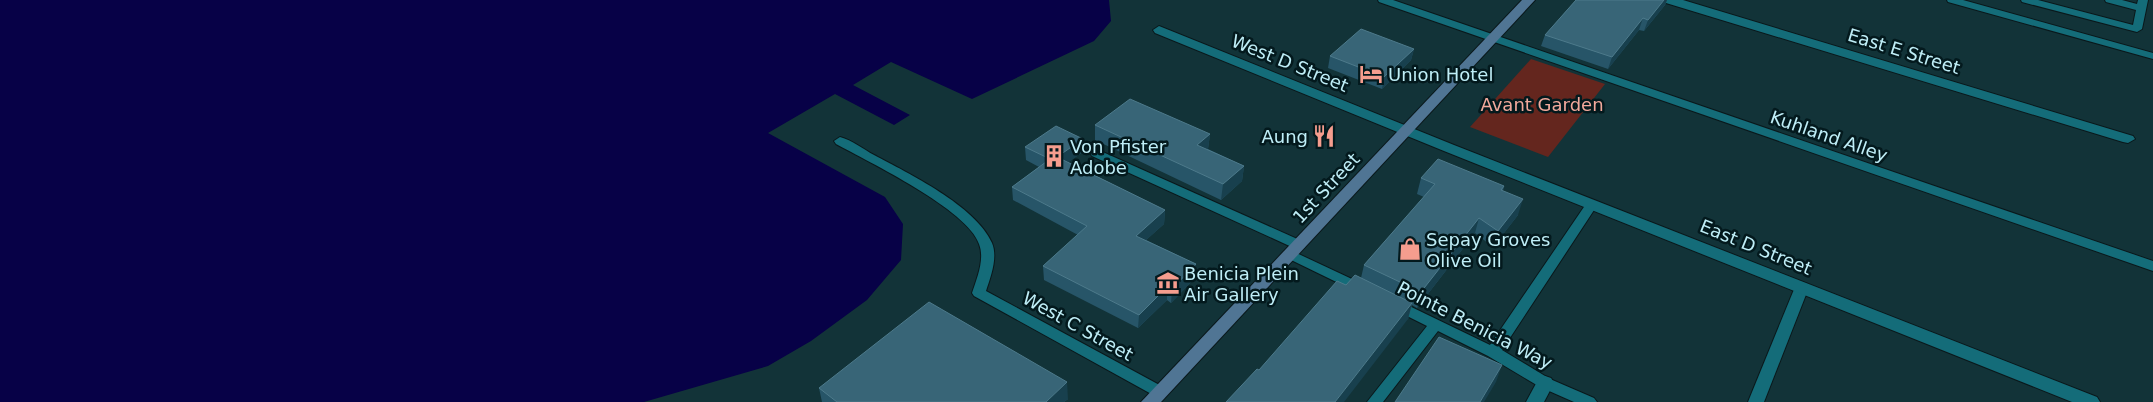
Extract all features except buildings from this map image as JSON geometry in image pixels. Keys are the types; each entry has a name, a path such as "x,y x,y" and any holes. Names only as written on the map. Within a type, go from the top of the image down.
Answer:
{"main road":[{"name":"1st Street","path":"1155,397 1530,0"}],"street":[{"name":"East E Street","path":"1670,0 2128,139"},
{"name":"West D Street","path":"1159,30 1406,130"},
{"name":"East D Street","path":"1406,130 2091,402"},
{"path":"1535,402 1545,383"}],"lane":[{"name":"Kuhland Alley","path":"1383,0 2153,266"},
{"path":"1952,0 2153,56"},
{"path":"2026,0 2137,29 2142,4 2110,0"},
{"name":"West C Street","path":"840,141 946,202 975,226 986,242 988,262 979,293 1155,397"},
{"name":"Pointe Benicia Way","path":"1096,153 1294,249 1378,296 1494,352 1545,383 1589,402"},
{"path":"1494,352 1592,204"},
{"path":"1756,402 1802,287"},
{"path":"1375,402 1436,324"}],"green space":[{"name":"Avant Garden","path":"1531,59 1605,84 1548,157 1470,127"}],"shaded area":[{"path":"0,0 1109,0 1111,21 1094,41 972,99 891,62 853,85 910,115 894,125 835,94 768,133 885,197 903,224 901,260 867,300 811,341 768,366 644,402 0,402"}],"place":[{"name":"Union Hotel","path":"1371,74"},
{"name":"Aung","path":"1324,136"},
{"name":"Von Pfister Adobe","path":"1054,156"},
{"name":"Sepay Groves Olive Oil","path":"1410,249"},
{"name":"Benicia Plein Air Gallery","path":"1168,283"}]}
